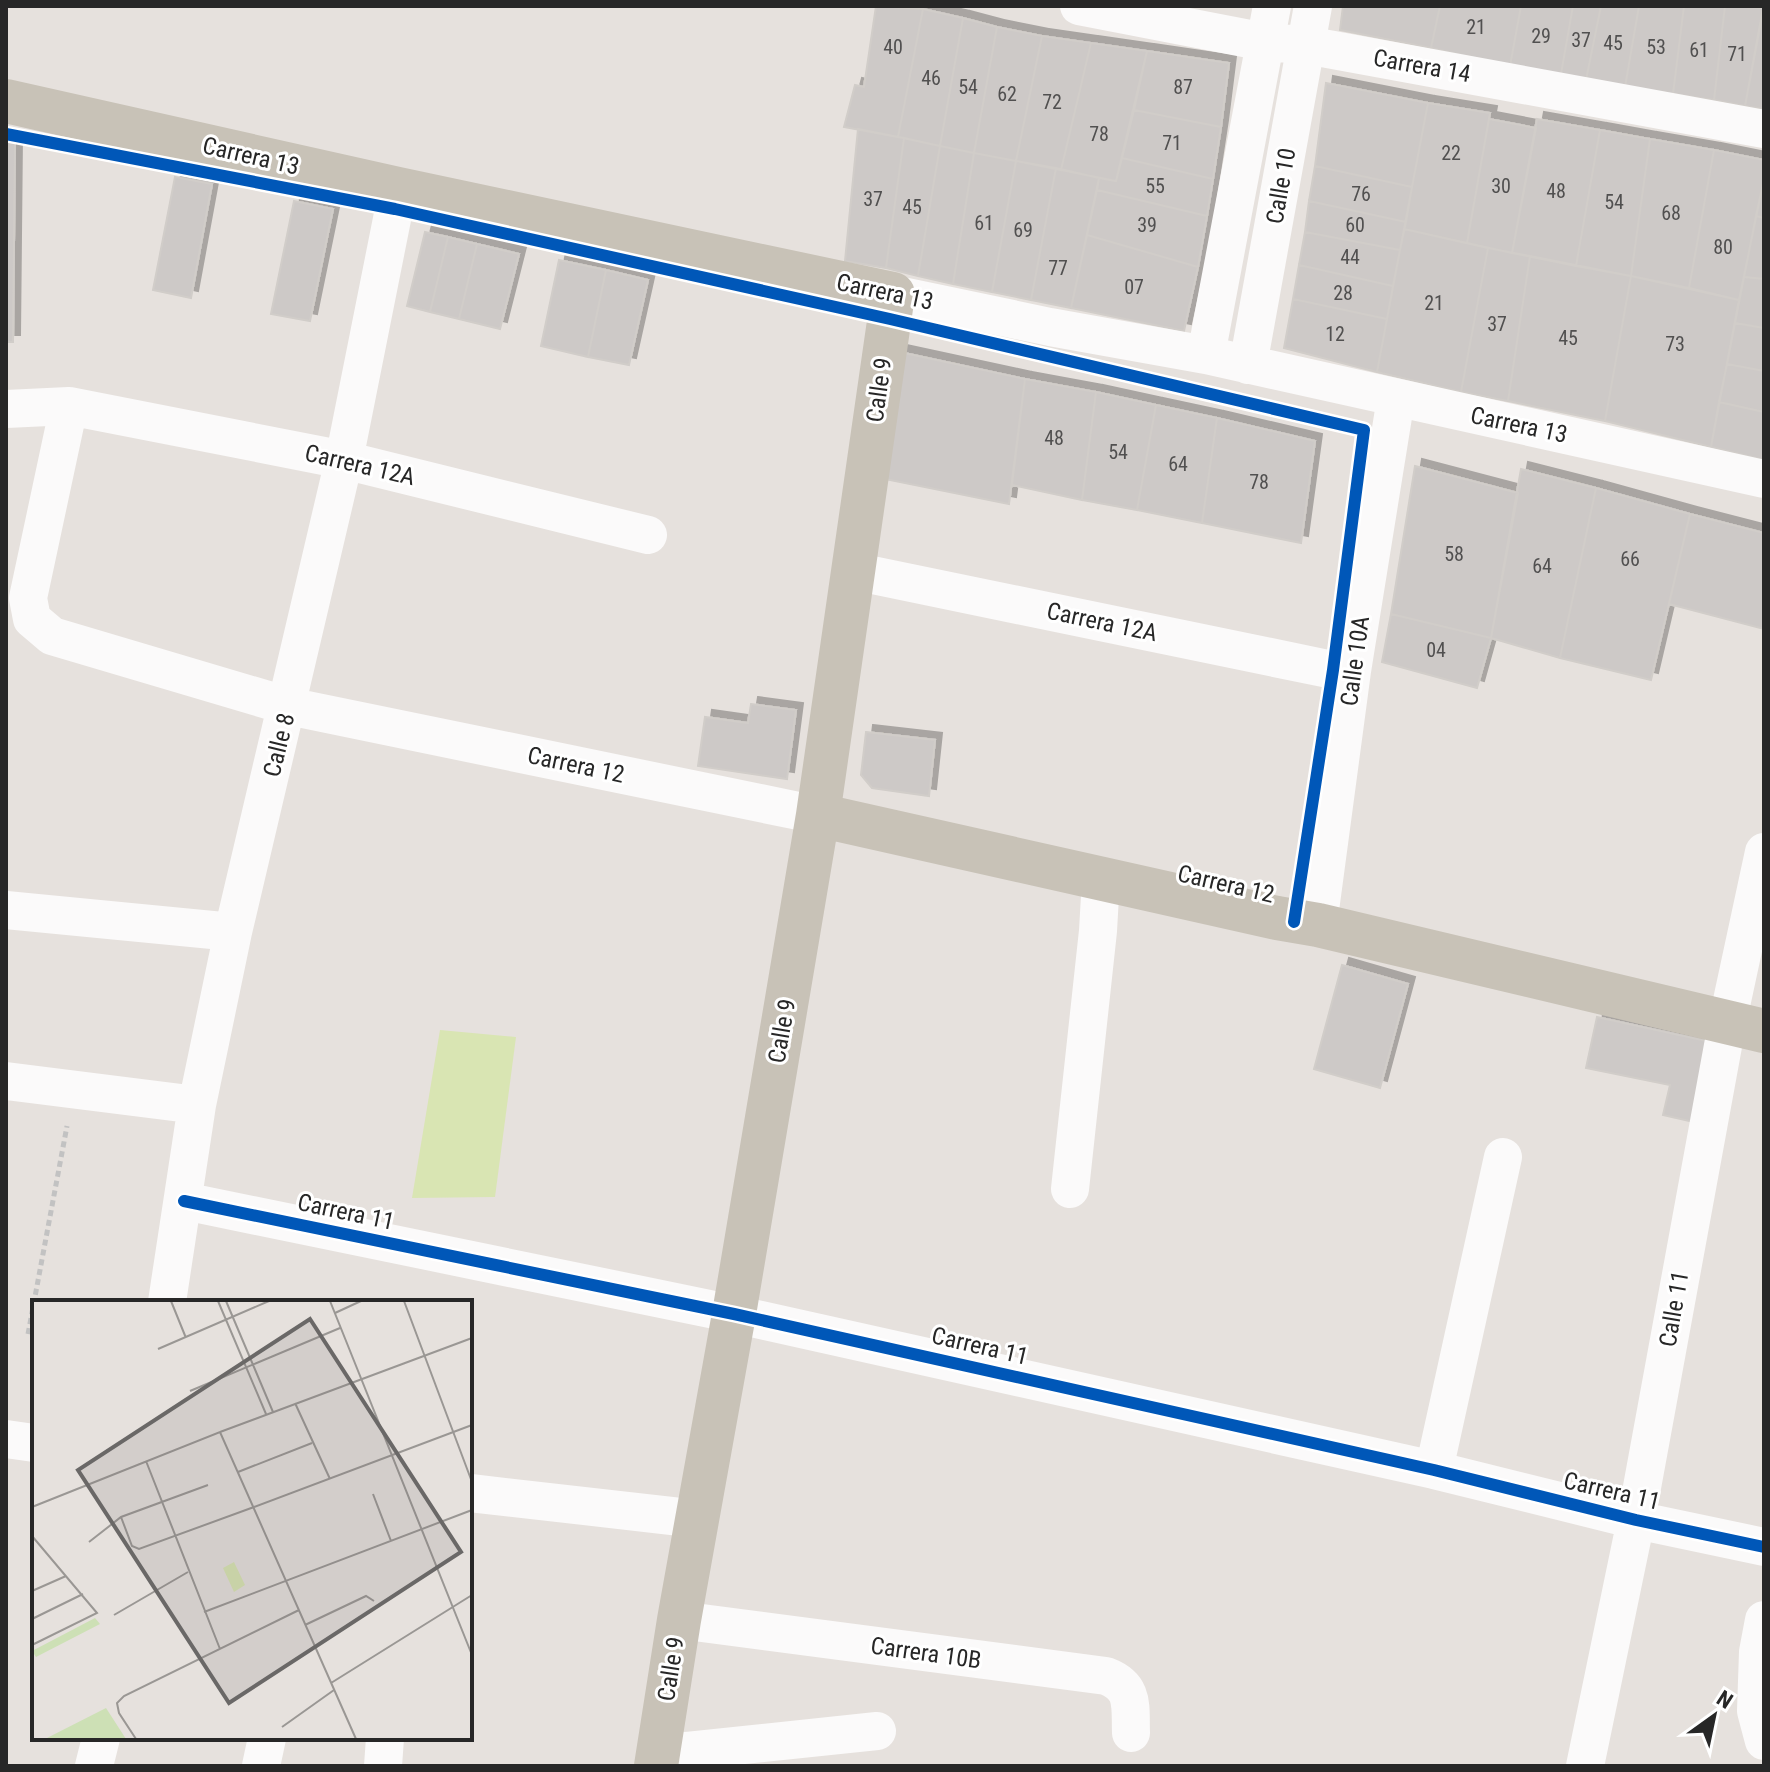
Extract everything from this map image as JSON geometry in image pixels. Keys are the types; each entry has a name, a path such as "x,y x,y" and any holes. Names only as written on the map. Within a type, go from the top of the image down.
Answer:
{"main road":[{"name":"Carrera 13","path":"6,101 398,189 893,294"},
{"name":"Calle 9","path":"657,1758 818,815 893,294"},
{"name":"Carrera 12","path":"818,815 1318,925 1745,1027"}],"street":[{"name":"Carrera 14","path":"1079,6 1268,24 1306,45 1764,129"},
{"name":"Calle 10","path":"1248,365 1313,6"},
{"name":"Calle 10","path":"1206,355 1268,24"},
{"name":"Calle 8","path":"167,1300 197,1105 233,932 344,460 398,189"},
{"name":"Carrera 13","path":"893,294 1206,355 1764,479"},
{"name":"Calle 10A","path":"1318,925 1352,671 1396,398"},
{"name":"Carrera 12A","path":"6,409 69,406 344,460 648,535"},
{"name":"Carrera 12","path":"69,406 28,598 32,619 52,636 288,706 818,815"},
{"name":"Carrera 12A","path":"853,571 1333,670 1352,671"},
{"name":"Calle 11","path":"1585,1766 1745,1027 1764,852"},
{"path":"1070,1189 1101,878"},
{"path":"6,910 233,932"},
{"path":"6,1081 197,1105"},
{"path":"1434,1470 1503,1157"},
{"name":"Carrera 11","path":"184,1201 734,1314 1764,1547"},
{"path":"6,1439 32,1443"},
{"path":"472,1493 698,1519"},
{"name":"Carrera 10B","path":"679,1620 1106,1676 1119,1681 1129,1694 1131,1733"},
{"path":"1764,1620 1758,1652 1756,1711 1764,1741"},
{"path":"657,1758 687,1751 877,1731"},
{"path":"94,1766 100,1740"},
{"path":"261,1766 267,1740"},
{"path":"383,1766 385,1740"}],"path":[{"path":"34,1300 74,1089"},
{"path":"28,1334 32,1313"}],"green space":[{"path":"440,1030 516,1037 495,1197 412,1198"}],"building":[{"path":"876,6 923,9 898,137 844,127 855,85 864,87"},
{"path":"1343,6 1440,6 1431,48 1340,30"},
{"path":"1440,6 1521,6 1510,66 1431,48"},
{"path":"1521,6 1573,6 1561,74 1510,66"},
{"path":"1573,6 1601,6 1586,80 1561,74"},
{"path":"1601,6 1639,6 1625,87 1586,80"},
{"path":"1639,6 1684,6 1673,94 1625,87"},
{"path":"1684,6 1725,6 1714,100 1673,94"},
{"path":"1725,6 1763,8 1745,106 1714,100"},
{"path":"1764,6 1764,109 1745,106"},
{"path":"923,9 963,18 940,146 898,137"},
{"path":"963,18 997,27 974,153 940,146"},
{"path":"997,27 1042,36 1016,161 974,153"},
{"path":"1042,36 1091,43 1061,170 1016,161"},
{"path":"1091,43 1147,51 1116,181 1061,170"},
{"path":"1147,51 1229,63 1221,127 1134,110"},
{"path":"1326,83 1428,103 1412,187 1315,166"},
{"path":"1428,103 1490,113 1467,243 1404,229"},
{"path":"1134,110 1221,127 1213,179 1122,158"},
{"path":"1489,119 1536,128 1512,253 1467,243"},
{"path":"1537,119 1600,130 1576,266 1512,253"},
{"path":"858,129 904,138 886,268 845,261"},
{"path":"1600,130 1650,139 1631,276 1576,266"},
{"path":"904,138 940,146 918,276 886,268"},
{"path":"1650,139 1714,150 1689,288 1631,276"},
{"path":"6,142 15,142 13,342 6,342"},
{"path":"940,146 974,153 953,284 918,276"},
{"path":"1714,150 1764,160 1764,179 1739,300 1689,288"},
{"path":"974,153 1016,161 992,292 953,284"},
{"path":"1122,158 1213,179 1207,216 1097,190 1099,178 1116,181"},
{"path":"1016,161 1056,168 1031,300 992,292"},
{"path":"1315,166 1412,187 1406,222 1309,201"},
{"path":"1056,168 1099,178 1071,308 1031,300"},
{"path":"175,177 212,184 191,298 153,290"},
{"path":"1764,179 1764,218 1756,216"},
{"path":"1097,190 1207,216 1198,267 1087,235"},
{"path":"294,201 333,209 310,321 271,314"},
{"path":"1309,201 1406,222 1400,250 1305,232"},
{"path":"1756,216 1764,218 1764,279 1744,277"},
{"path":"1404,229 1488,248 1461,392 1377,372"},
{"path":"425,232 448,237 430,312 407,306"},
{"path":"1305,232 1400,250 1393,286 1299,265"},
{"path":"1087,235 1198,267 1184,331 1071,308"},
{"path":"448,237 477,244 459,319 430,312"},
{"path":"477,244 519,254 500,329 459,319"},
{"path":"1488,248 1530,256 1508,401 1461,392"},
{"path":"1530,256 1631,276 1605,421 1508,401"},
{"path":"559,260 606,270 588,357 541,346"},
{"path":"1299,265 1393,286 1387,319 1293,299"},
{"path":"606,270 648,280 629,365 588,357"},
{"path":"1631,276 1739,300 1711,447 1605,421"},
{"path":"1744,277 1764,279 1764,328 1735,323"},
{"path":"1293,299 1387,319 1377,372 1284,348"},
{"path":"1735,323 1764,328 1764,371 1727,364"},
{"path":"895,351 1025,379 1009,504 880,478"},
{"path":"1727,364 1764,371 1764,412 1719,402"},
{"path":"1025,379 1096,392 1082,500 1012,485"},
{"path":"1096,392 1156,405 1137,510 1082,500"},
{"path":"1719,402 1764,412 1764,460 1711,447"},
{"path":"1156,405 1217,418 1202,523 1137,510"},
{"path":"1217,418 1315,441 1301,543 1202,523"},
{"path":"1415,466 1518,493 1491,638 1391,614"},
{"path":"1521,469 1596,488 1560,658 1491,638"},
{"path":"1596,488 1690,514 1651,680 1560,658"},
{"path":"1690,514 1764,533 1764,629 1669,604"},
{"path":"1391,614 1491,638 1477,688 1382,662"},
{"path":"751,704 796,710 787,779 698,766 705,717 748,723"},
{"path":"866,732 935,740 929,796 872,788 861,775"},
{"path":"1342,965 1408,984 1380,1088 1314,1069"},
{"path":"1597,1017 1711,1042 1694,1122 1663,1115 1670,1085 1586,1068"}],"cycle path":[{"path":"6,134 395,209 890,319 1364,430 1333,670 1294,922"},
{"path":"184,1201 734,1314 1764,1547"}]}
